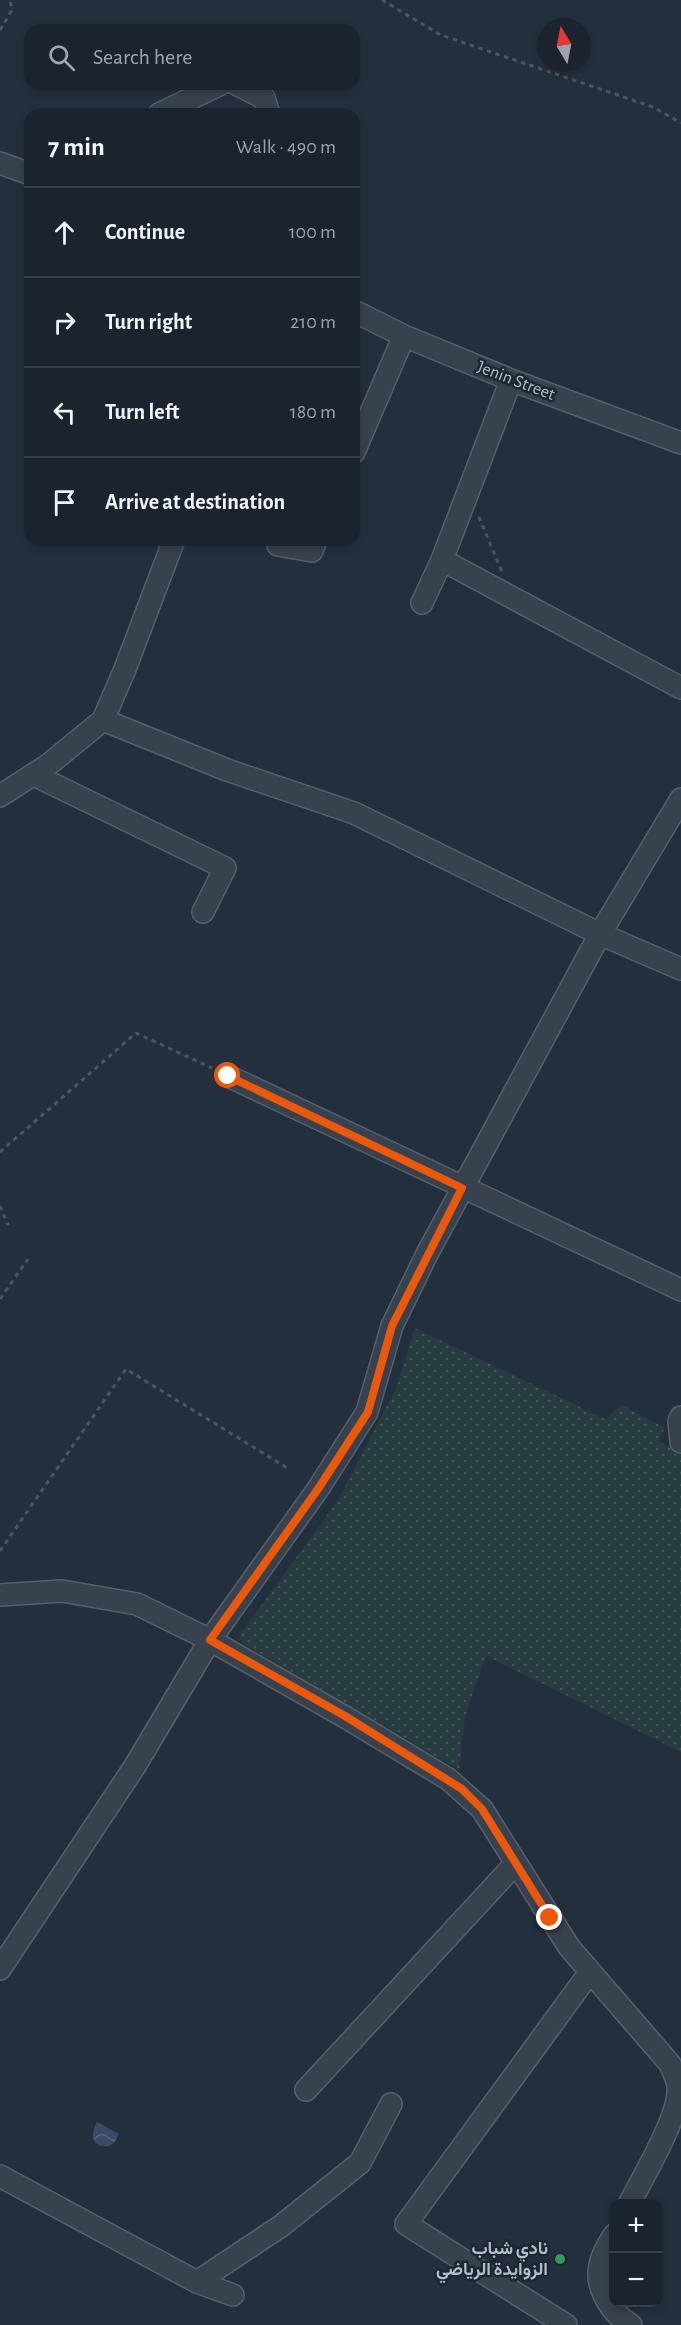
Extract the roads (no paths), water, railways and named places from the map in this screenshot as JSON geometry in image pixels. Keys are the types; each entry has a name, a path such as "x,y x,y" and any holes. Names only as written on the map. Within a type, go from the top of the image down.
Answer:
{"street":[{"path":"171,108 209,90"},
{"path":"248,90 264,98 267,108"},
{"path":"0,163 24,172"},
{"name":"Jenin Street","path":"360,314 404,336 511,380 681,443"},
{"path":"360,438 404,336"},
{"path":"422,603 442,560 511,380"},
{"path":"0,796 34,775 103,720 172,546"},
{"path":"284,546 312,551 314,546"},
{"path":"442,560 681,688"},
{"path":"103,720 226,770 354,813 600,934 681,969"},
{"path":"34,775 225,868 203,912"},
{"path":"0,1969 135,1766 210,1640 318,1489 368,1412 392,1326 462,1188 600,934 681,800"},
{"path":"228,1076 681,1290"},
{"path":"681,1417 679,1421 681,1442"},
{"path":"0,1595 62,1591 137,1604 210,1640 345,1716 455,1784 482,1809 569,1947 669,2064 676,2079 680,2094 672,2119 632,2199"},
{"path":"306,2090 516,1863"},
{"path":"566,2325 406,2224 590,1972"},
{"path":"196,2282 281,2226 360,2163 391,2104"},
{"path":"0,2176 196,2282 233,2295"},
{"path":"609,2245 601,2261 599,2277 605,2297 622,2323"}],"water":[{"path":"97,2122 119,2134 114,2143 103,2146 95,2142 93,2131"}],"place":[{"name":"نادي شباب الزوايدة الرياضي","path":"560,2259"}]}
